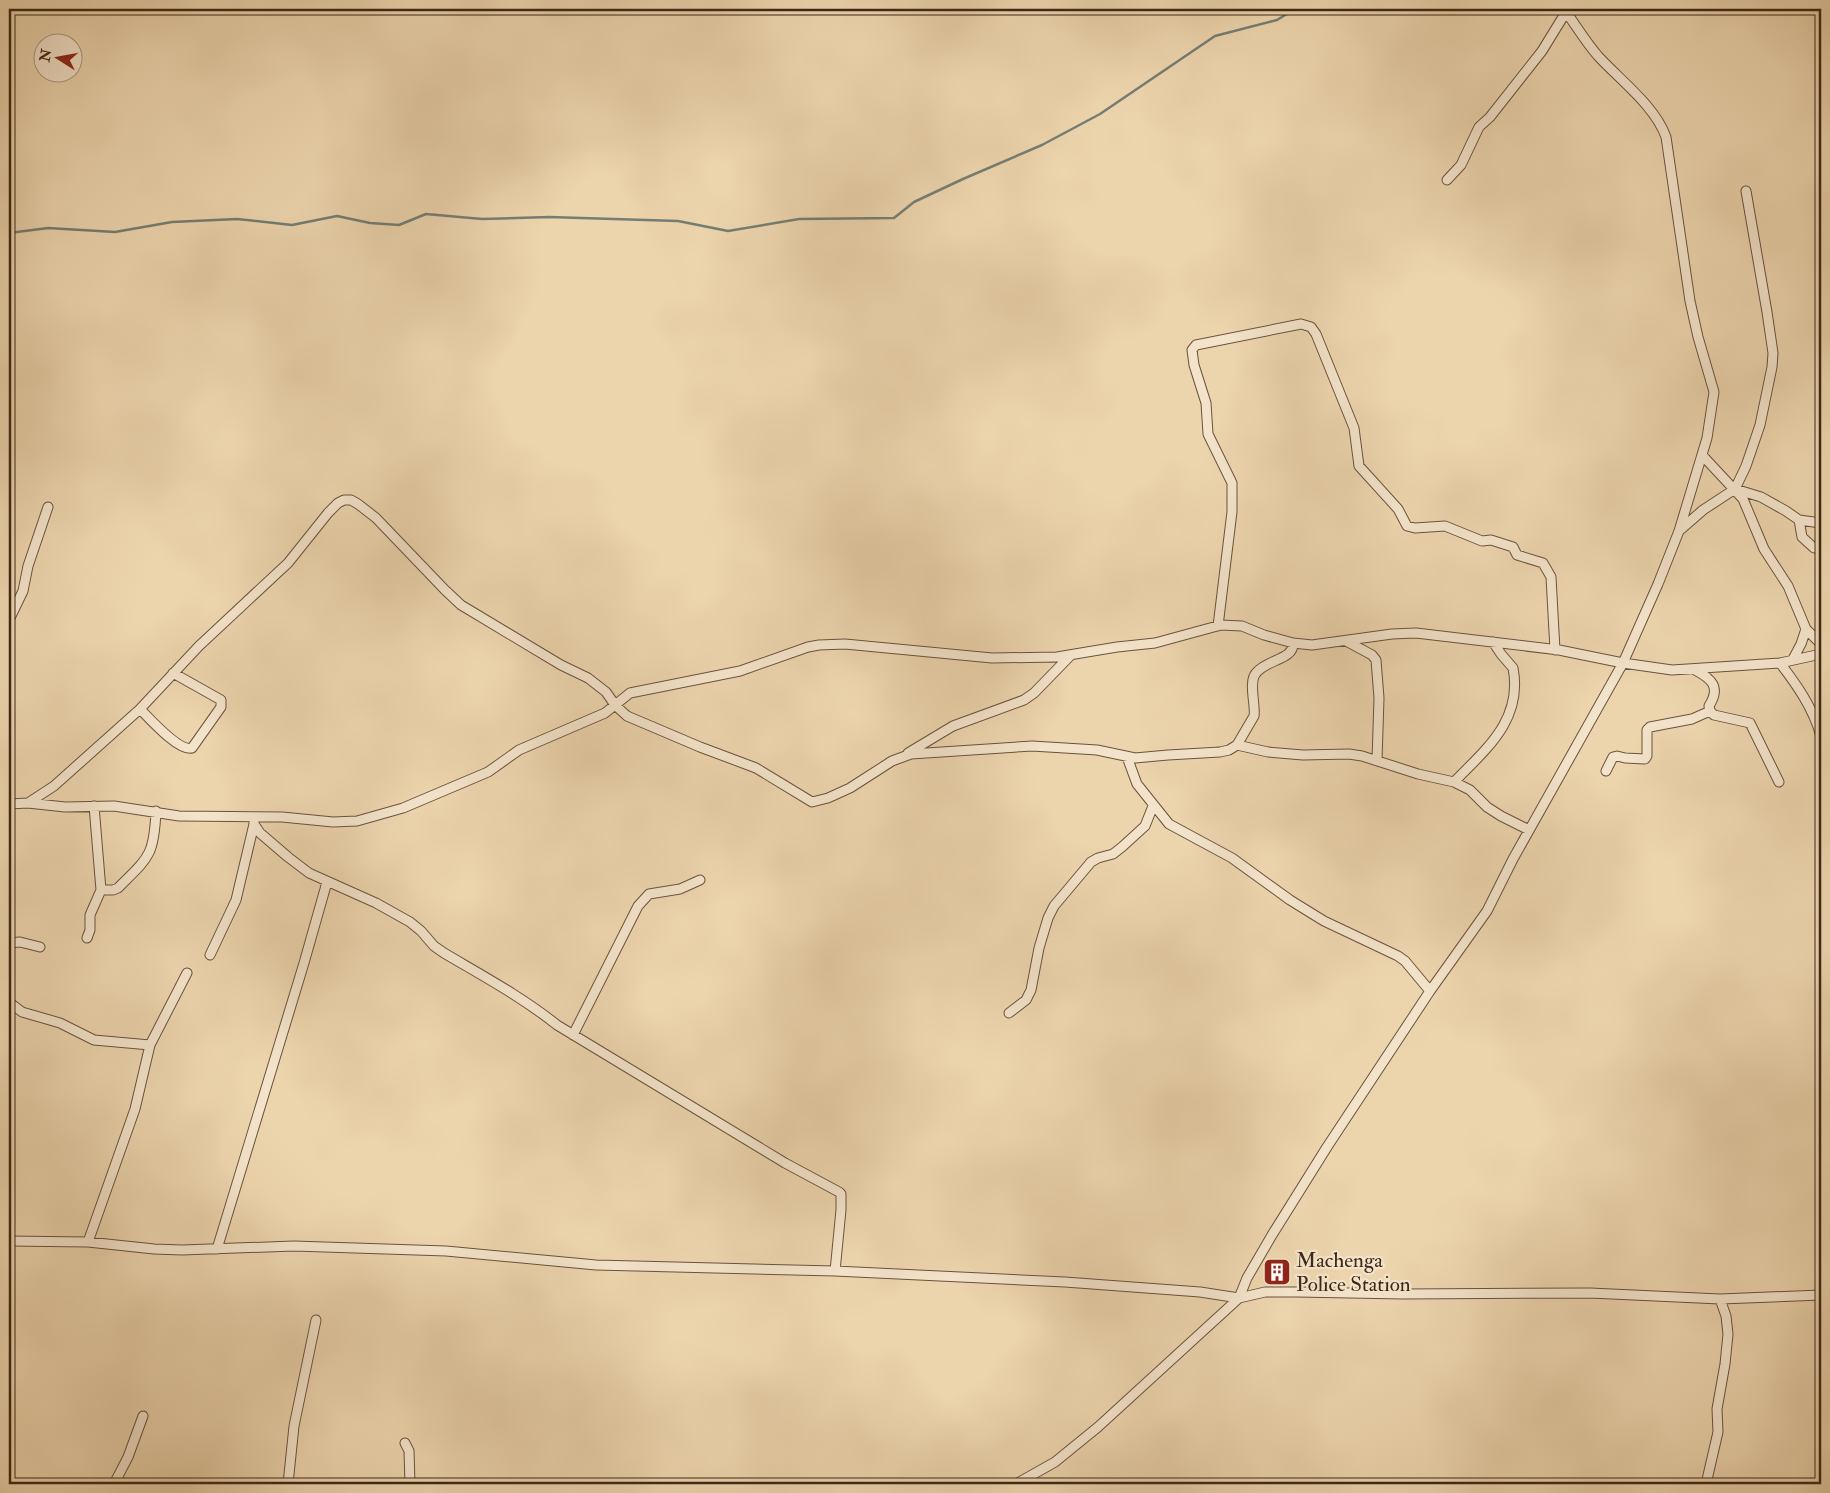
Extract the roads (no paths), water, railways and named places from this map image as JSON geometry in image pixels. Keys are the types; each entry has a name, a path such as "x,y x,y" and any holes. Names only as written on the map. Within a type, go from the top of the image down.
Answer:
{"street":[{"path":"1016,1484 1055,1462 1098,1427 1132,1398 1239,1298 1247,1278 1272,1235 1327,1147 1430,991 1487,911 1529,830 1623,662 1680,530 1702,454 1714,392 1690,301 1666,137 1661,124 1596,54 1565,10 1542,51 1490,117 1479,127 1461,165 1447,180"},
{"path":"1680,530 1703,510 1735,489 1746,466 1760,425 1772,367 1773,353 1746,191"},
{"path":"1218,626 1232,512 1232,483 1208,434 1206,403 1194,365 1192,350 1196,345 1301,324 1311,327 1316,334 1341,394 1354,428 1359,466 1398,509 1406,526 1415,528 1445,526 1482,541 1491,540 1513,547 1517,555 1543,563 1546,566 1551,577 1555,650"},
{"path":"1702,454 1744,499 1764,548 1788,586 1806,628 1821,644"},
{"path":"1735,489 1761,497 1799,520 1821,523"},
{"path":"28,803 54,786 140,709 199,646 288,563 328,513 344,500 351,500 376,518 444,590 461,605 561,665 588,678 606,692 615,705 627,716 756,768 812,802 828,798 850,788 953,726 1024,700 1034,693 1070,656"},
{"path":"9,620 23,591 28,566 48,507"},
{"path":"1799,520 1802,537 1814,548"},
{"path":"9,804 28,803 65,807 114,806 180,816 254,820 282,817 333,822 357,821 403,808 488,772 519,750 605,713 630,693 740,671 808,647 820,645 845,644 992,658 1070,656 1117,647 1155,643 1218,626 1242,626 1264,635 1293,643 1312,645 1392,634 1416,633 1555,650 1659,668 1695,669 1780,663 1821,654"},
{"path":"1792,659 1801,644 1806,628"},
{"path":"1346,641 1372,655 1376,660 1379,698 1377,760"},
{"path":"1454,782 1494,740 1508,718 1513,702 1513,668 1493,642"},
{"path":"901,757 934,752 1032,746 1097,750 1127,757 1144,758 1229,750 1237,745 1254,716 1253,678 1255,674 1274,660 1289,655 1292,652 1293,643"},
{"path":"1780,663 1795,683 1814,715 1821,736"},
{"path":"1695,669 1708,677 1714,684 1715,698 1709,706 1710,711"},
{"path":"140,709 171,739 186,748 192,748 221,707 221,700 173,673"},
{"path":"1606,772 1613,757 1645,759 1647,756 1648,730 1650,727 1692,719 1710,711"},
{"path":"1710,711 1714,714 1750,723 1780,782"},
{"path":"1237,745 1268,752 1303,755 1349,754 1377,760 1418,774 1454,782 1470,790 1487,807 1501,816 1529,830"},
{"path":"1127,757 1137,784 1169,824 1232,858 1290,900 1324,921 1398,956 1405,961 1430,991"},
{"path":"87,938 90,930 90,915 102,890 94,806"},
{"path":"1009,1013 1026,1000 1031,990 1039,948 1048,918 1054,906 1091,862 1113,854 1145,826 1153,806"},
{"path":"102,890 118,888 147,858 155,837 156,811"},
{"path":"254,820 260,833 309,873 361,896 410,922 434,946 521,998 557,1026 784,1163 841,1194 842,1210 835,1271"},
{"path":"210,955 236,900 254,820"},
{"path":"573,1035 643,898 649,894 680,889 700,880"},
{"path":"217,1249 327,882"},
{"path":"9,943 20,942 40,947"},
{"path":"88,1242 137,1100 150,1045 187,973"},
{"path":"9,1002 22,1012 60,1023 94,1040 150,1045"},
{"path":"9,1242 88,1242 154,1249 294,1246 446,1251 596,1265 835,1271 1065,1282 1200,1292 1239,1298 1265,1292 1403,1294 1590,1293 1720,1299 1821,1296"},
{"path":"1706,1484 1718,1432 1717,1409 1728,1334 1726,1316 1720,1299"},
{"path":"288,1484 294,1426 316,1320"},
{"path":"114,1484 128,1457 143,1416"},
{"path":"405,1442 409,1452 410,1484"}],"waterway":[{"path":"9,233 48,228 115,232 172,222 237,219 292,225 337,216 370,223 399,225 426,214 482,219 549,217 678,221 728,231 799,219 894,218 914,202 1042,145 1100,114 1215,36 1277,20 1295,9"}],"place":[{"name":"Machenga Police Station","path":"1277,1272"}]}
